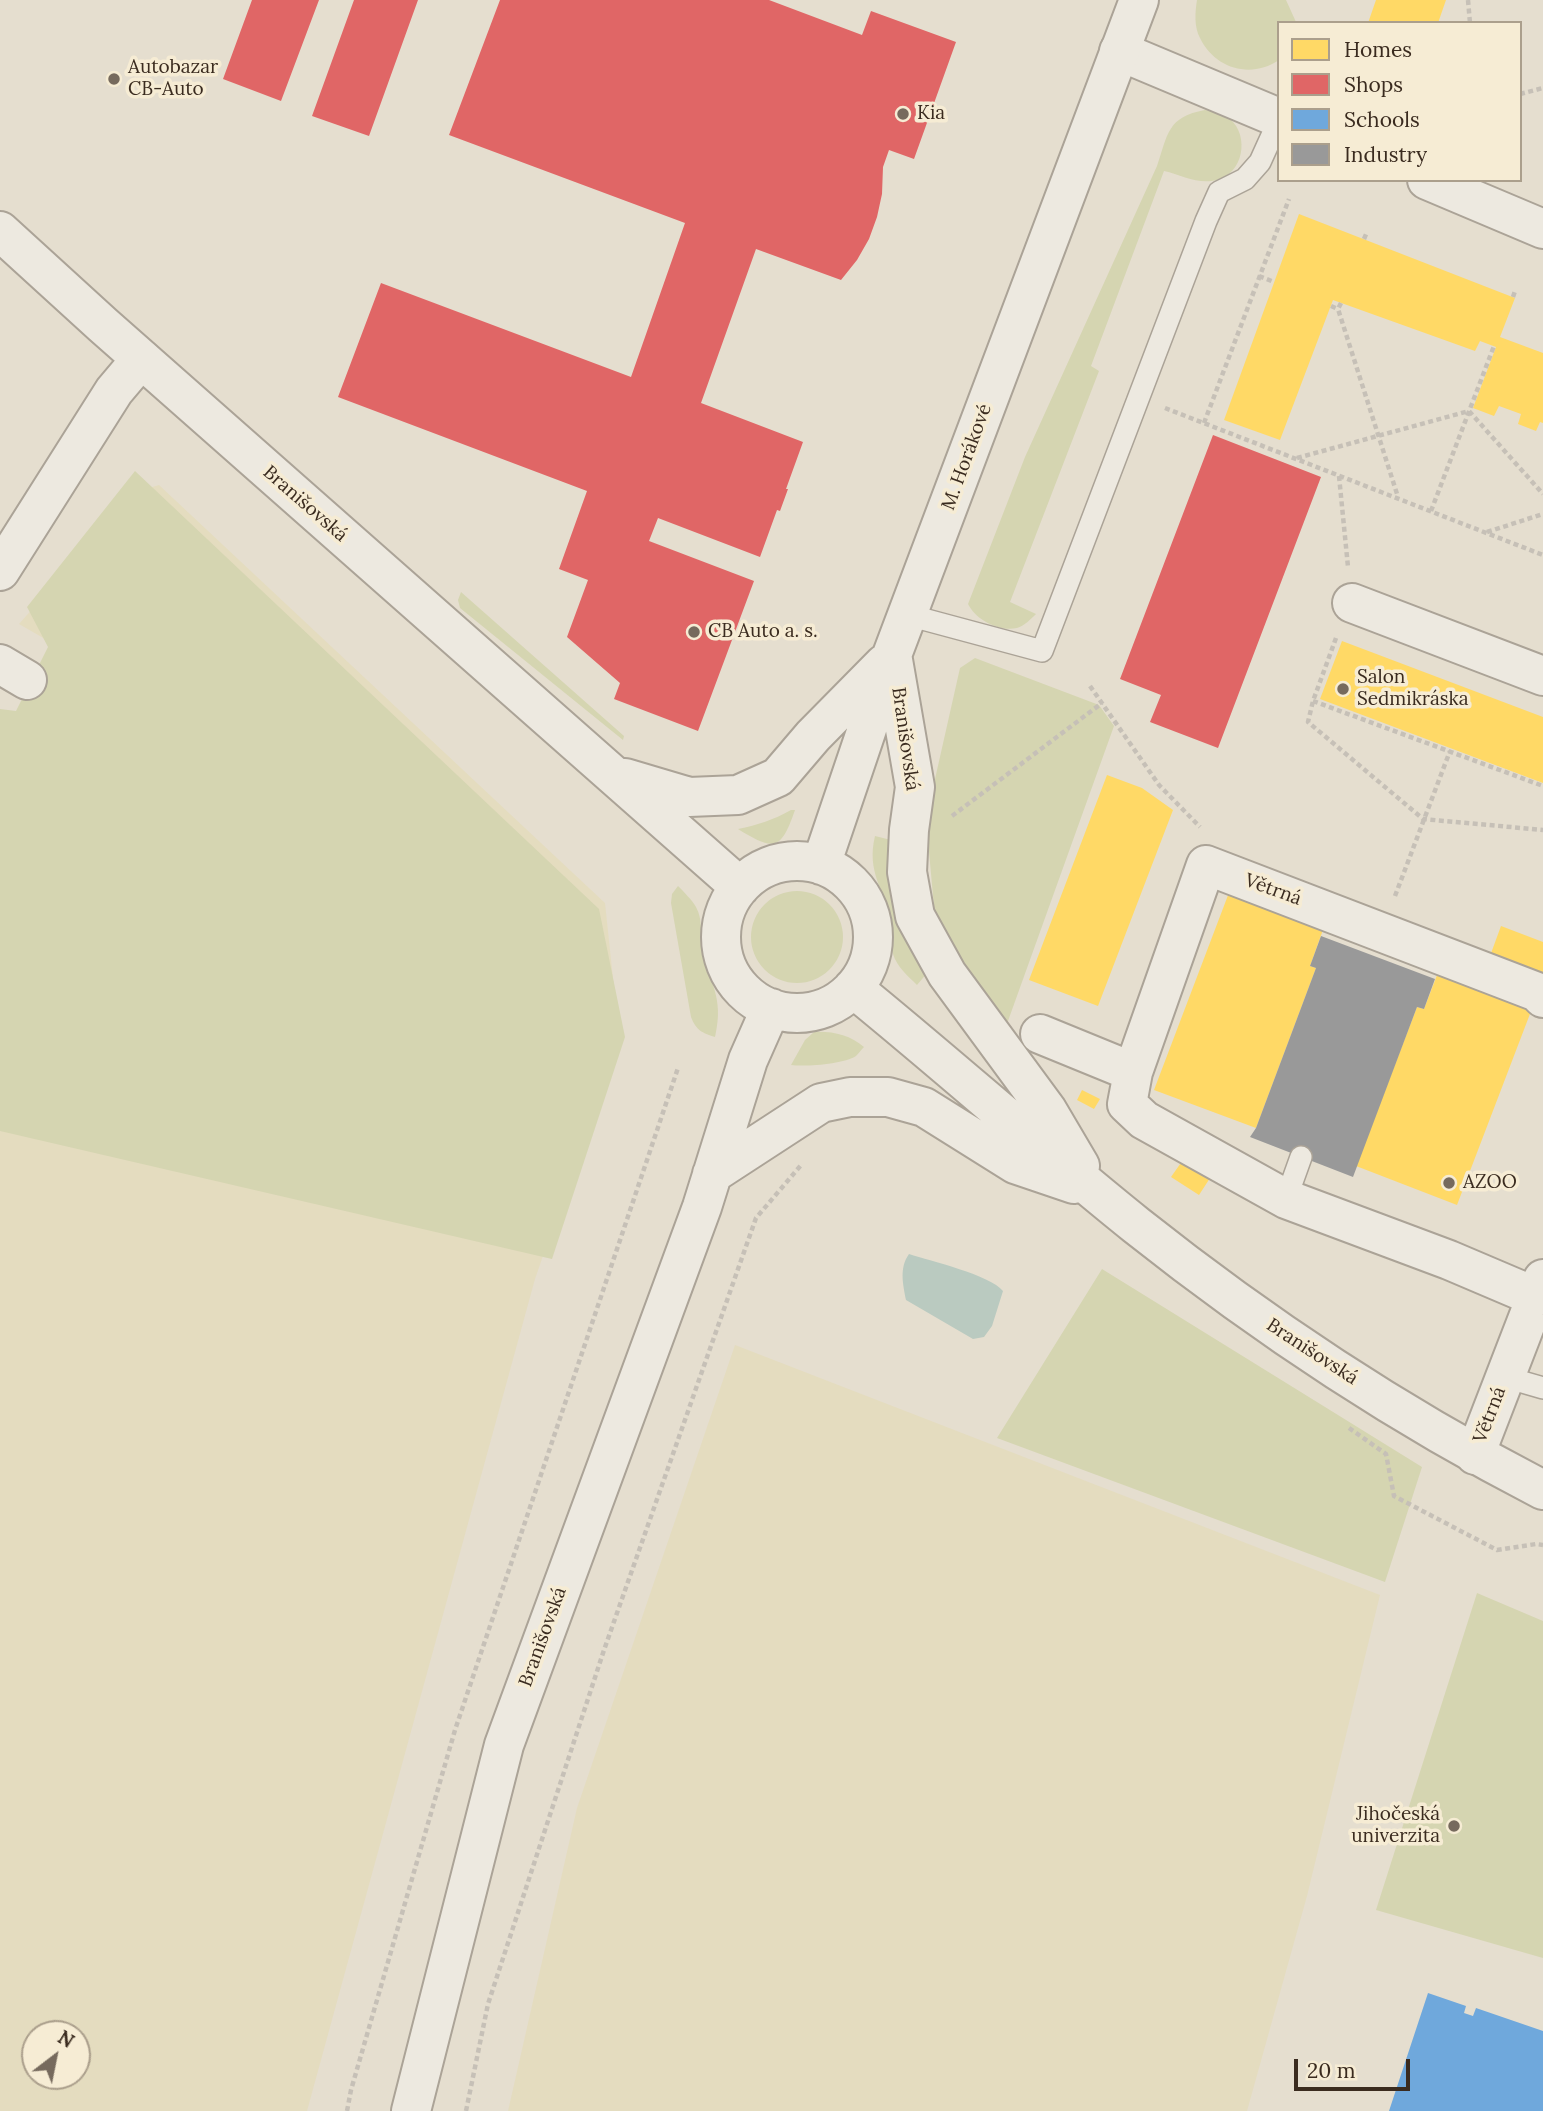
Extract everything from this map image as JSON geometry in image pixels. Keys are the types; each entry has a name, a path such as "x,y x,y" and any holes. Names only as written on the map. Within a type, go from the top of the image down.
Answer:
{"street":[{"name":"M. Horákové","path":"821,865 892,655 1139,0"},
{"path":"1119,51 1277,118"},
{"path":"1432,182 1543,229"},
{"name":"Branišovská","path":"0,231 141,359 740,887"},
{"path":"0,571 114,391 141,359"},
{"path":"1345,618 1543,676"},
{"name":"Branišovská","path":"613,775 689,797 738,795 778,777 813,736 892,655"},
{"name":"Branišovská","path":"892,655 915,787 909,830 908,872 915,916 947,974 1047,1110 1096,1192"},
{"path":"799,861 821,865 851,883 860,894 872,924 873,942 867,967 853,988 832,1004 816,1010 795,1012 771,1008 738,985 725,962 721,938 732,897 757,872 775,864 799,861"},
{"name":"Větrná","path":"1475,1455 1539,1288 1449,1260 1286,1199 1144,1120 1127,1104 1133,1072 1206,865 1536,992 1543,998"},
{"name":"Branišovská","path":"853,988 1138,1226 1291,1341 1475,1455 1543,1490"},
{"name":"Branišovská","path":"411,2111 503,1745 702,1207 748,1060 771,1008"},
{"path":"1040,1034 1133,1072"},
{"name":"Branišovská","path":"712,1174 821,1103 850,1097 888,1097 924,1108 1015,1164 1096,1192"}],"lane":[{"path":"908,615 1042,651 1206,221 1219,192 1245,179 1260,162 1277,124"},
{"path":"1286,1199 1301,1157"},
{"path":"1505,1377 1543,1388"}],"path":[{"path":"1468,0 1470,21"},
{"path":"1522,93 1543,88"},
{"path":"1204,423 1289,199"},
{"path":"1364,239 1367,232"},
{"path":"1259,276 1274,282"},
{"path":"1341,303 1338,309 1398,498"},
{"path":"1331,306 1338,309"},
{"path":"1431,512 1494,346"},
{"path":"1138,397 1543,555"},
{"path":"1295,459 1469,411"},
{"path":"1469,411 1543,494"},
{"path":"1339,476 1345,618 1313,701 1308,722 1423,819 1543,830"},
{"path":"1486,533 1543,513"},
{"path":"1090,686 1159,785 1214,841 1206,865"},
{"path":"1313,701 1543,786"},
{"path":"943,823 1102,703"},
{"path":"1381,933 1450,751"},
{"path":"346,2111 455,1730 678,1068"},
{"path":"466,2111 488,2004 604,1650 756,1218 810,1155"},
{"path":"1347,1426 1386,1454 1394,1496 1496,1550 1543,1545"}],"shaded area":[{"path":"159,485 605,903 619,1035 535,1279 307,2111 0,2111 0,718 27,718 59,647 19,624 136,492"},
{"path":"909,1254 986,1279 1003,1291 992,1326 984,1337 973,1339 906,1300 903,1270"},
{"path":"735,1345 1380,1595 1307,1896 1247,2111 508,2111 577,1808"}],"green space":[{"path":"1197,0 1286,0 1296,21 1277,21 1277,61 1268,66 1246,70 1224,64 1207,49 1198,34"},
{"path":"1205,110 1225,115 1236,126 1242,144 1238,163 1226,176 1210,181 1164,171 1091,366 1099,371 1010,602 1036,614 1017,628 989,624 976,615 968,604 1025,457 1157,166 1167,136 1176,122 1183,117"},
{"path":"135,471 599,909 625,1037 552,1259 0,1131 0,709 16,711 48,647 27,607"},
{"path":"461,592 624,736 623,740 460,608 458,600"},
{"path":"975,658 1099,705 1114,726 999,1046 942,994 926,819 960,668"},
{"path":"795,810 785,833 781,840 775,843 761,841 738,829 765,822"},
{"path":"875,836 891,840 890,879 895,911 907,939 928,972 917,985 900,967 893,954 888,910 874,871"},
{"path":"678,886 694,904 700,917 702,945 717,999 718,1023 715,1037 700,1030 691,1017 671,903 672,894"},
{"path":"797,891 815,894 830,904 840,919 843,937 840,955 830,970 815,980 797,983 779,980 764,970 754,955 751,937 754,919 764,904 779,894"},
{"path":"814,1032 840,1035 853,1039 864,1047 856,1056 843,1061 791,1065 805,1040"},
{"path":"1102,1269 1422,1467 1385,1582 997,1438"},
{"path":"1477,1593 1543,1621 1543,1958 1376,1910"}],"building: Homes":[{"path":"1376,0 1446,0 1439,21 1369,21"},
{"path":"1299,214 1515,298 1500,337 1543,353 1543,423 1540,422 1536,431 1518,424 1521,414 1499,406 1494,416 1473,408 1496,347 1480,341 1475,351 1333,300 1280,440 1224,420"},
{"path":"1342,641 1543,717 1543,783 1320,699"},
{"path":"1107,775 1142,788 1173,810 1098,1006 1029,980"},
{"path":"1230,890 1324,927 1310,966 1316,968 1256,1128 1154,1090"},
{"path":"1501,926 1543,942 1543,976 1490,956"},
{"path":"1439,970 1533,1006 1457,1205 1356,1166 1417,1007 1424,1009"},
{"path":"1082,1090 1100,1099 1094,1109 1077,1100"},
{"path":"1185,1157 1212,1175 1199,1195 1171,1177"}],"building: Shops":[{"path":"252,0 319,0 281,101 223,79"},
{"path":"354,0 418,0 369,136 312,116"},
{"path":"500,0 769,0 862,35 871,11 956,42 914,159 889,150 883,167 882,194 877,217 869,239 841,280 756,249 701,403 803,442 780,511 777,510 760,557 658,518 649,541 754,581 698,731 614,699 620,683 567,637 588,580 559,569 587,491 338,397 381,283 631,377 685,223 449,135"},
{"path":"1213,435 1321,477 1218,748 1150,722 1161,695 1120,679"}],"building: Schools":[{"path":"1428,1993 1466,2006 1464,2013 1473,2016 1476,2008 1543,2031 1543,2111 1389,2111"}],"building: Industry":[{"path":"1321,936 1435,979 1424,1009 1417,1007 1353,1177 1250,1137 1256,1128 1316,968 1310,966"}],"place":[{"name":"Autobazar CB-Auto","path":"114,79"},
{"name":"Kia","path":"903,114"},
{"name":"CB Auto a. s.","path":"694,632"},
{"name":"Salon Sedmikráska","path":"1343,689"},
{"name":"AZOO","path":"1449,1183"},
{"name":"Jihočeská univerzita","path":"1454,1826"}]}
